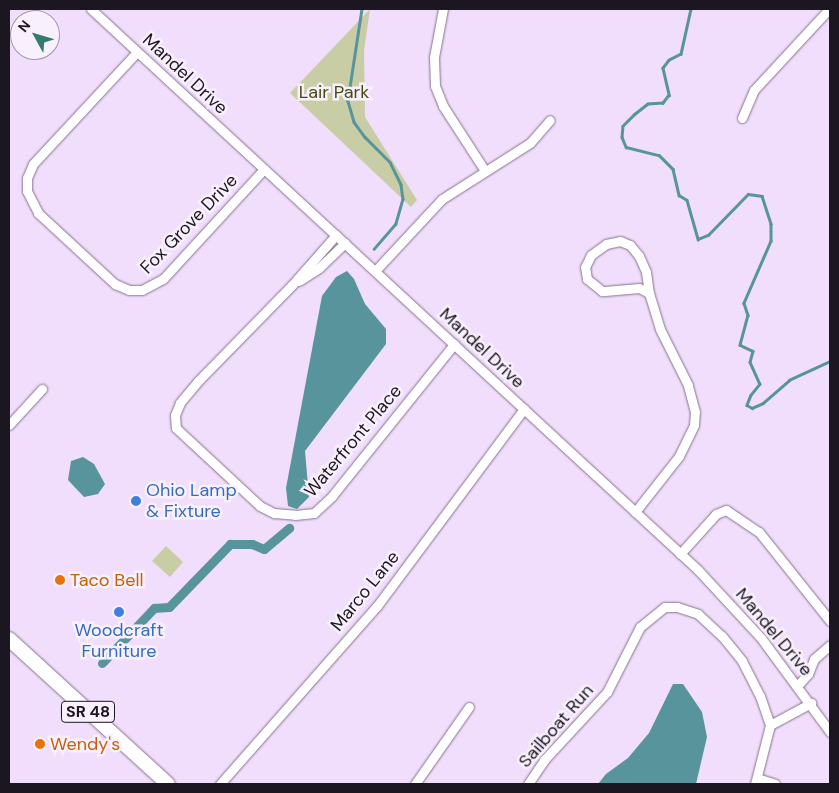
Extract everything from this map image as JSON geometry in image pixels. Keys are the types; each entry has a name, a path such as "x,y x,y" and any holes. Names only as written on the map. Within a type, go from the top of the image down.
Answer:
{"main road":[{"name":"SR 48","path":"9,639 168,784"}],"street":[{"name":"Mandel Drive","path":"91,9 680,554 732,605 798,685 830,732"},
{"path":"444,9 434,57 435,86 443,106 485,171"},
{"path":"742,118 754,90 829,10"},
{"name":"Fox Grove Drive","path":"137,52 34,164 27,178 27,191 38,213 115,284 129,290 142,290 163,279 264,169"},
{"path":"375,271 442,199 530,144 550,120"},
{"name":"Waterfront Place","path":"336,235 292,285 199,380 180,403 175,415 176,428 260,506 274,513 295,515 314,513 332,496 454,344"},
{"path":"635,512 679,456 694,424 688,385 660,329 649,293 644,263 630,245 620,241 606,244 588,261 585,273 595,288 602,291 639,288 649,293"},
{"name":"Waterfront Place","path":"292,285 319,268 344,243"},
{"path":"9,425 42,389"},
{"name":"Marco Lane","path":"220,784 377,606 524,409"},
{"path":"680,554 716,514 726,510 758,532 830,621"},
{"name":"Sailboat Run","path":"528,784 550,754 608,692 640,627 665,607 677,607 698,614 722,636 742,661 760,696 770,725"},
{"path":"798,685 808,674 814,659 830,645"},
{"path":"775,784 756,781 770,725 811,703"},
{"path":"414,784 469,707"}],"green space":[{"name":"Lair Park","path":"370,9 364,51 365,117 417,200 411,207 290,93"},
{"path":"166,546 183,562 170,577 152,561"}],"shaded area":[{"path":"347,271 354,279 365,304 386,329 386,344 305,451 309,497 297,509 288,506 286,488 322,296 336,277"},
{"path":"83,457 94,464 105,484 98,494 84,497 68,480 71,461"},
{"path":"673,684 683,684 702,712 707,737 696,784 598,784 606,774 628,758 649,733"}],"waterway":[{"path":"362,9 348,101 354,122 365,137 390,162 401,185 403,199 396,224 374,249"},
{"path":"691,9 681,54 669,60 663,68 669,95 663,103 648,104 635,114 623,126 622,137 626,147 659,155 673,169 679,195 687,200 698,239 708,235 748,194 762,196 771,224 771,241 744,303 748,315 740,345 753,351 750,362 760,384 751,395 747,405 752,408 763,403 789,380 830,361"},
{"path":"102,663 154,608 169,607 230,544 252,544 264,549 289,528"}],"place":[{"name":"Ohio Lamp & Fixture","path":"136,501"},
{"name":"Taco Bell","path":"60,580"},
{"name":"Woodcraft Furniture","path":"119,612"},
{"name":"Wendy's","path":"40,744"}]}
